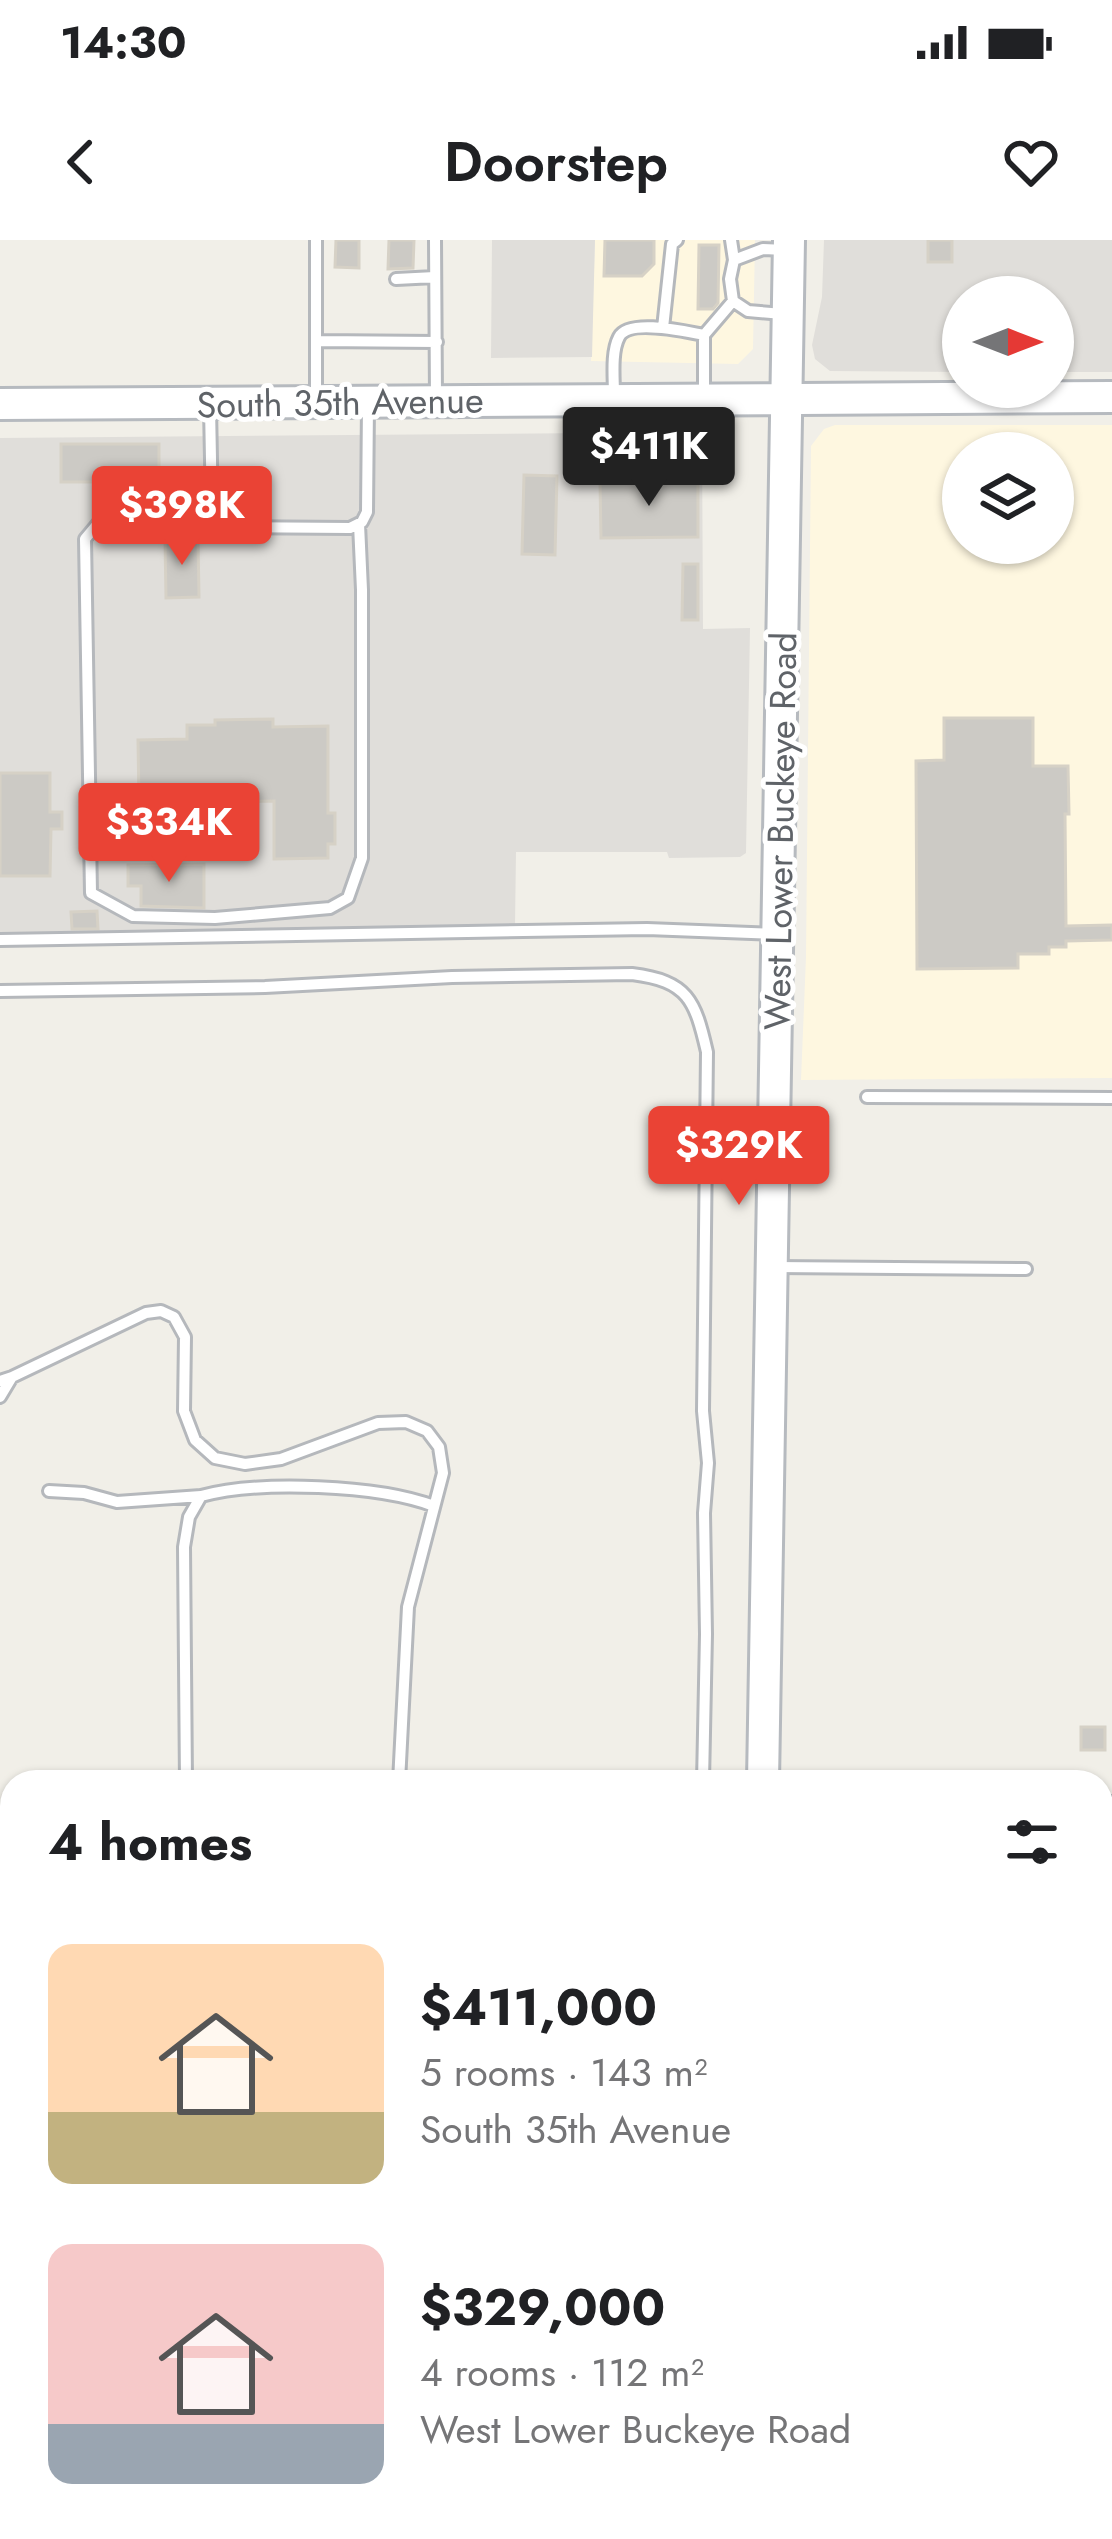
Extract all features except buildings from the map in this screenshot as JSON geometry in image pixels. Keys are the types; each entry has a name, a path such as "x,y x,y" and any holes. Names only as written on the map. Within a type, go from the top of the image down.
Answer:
{"main road":[{"name":"West Lower Buckeye Road","path":"763,1770 789,245"},
{"name":"South 35th Avenue","path":"0,404 1112,397"}],"lane":[{"path":"316,240 316,402"},
{"path":"435,240 436,401"},
{"path":"663,328 672,244 677,240"},
{"path":"704,399 704,335 733,301 731,240"},
{"path":"734,260 789,245"},
{"path":"396,279 435,277"},
{"path":"733,301 748,311 788,314"},
{"path":"614,399 619,337 627,330 663,328 704,335"},
{"path":"316,340 437,342"},
{"path":"210,403 212,512 222,527 350,528 367,512 368,401"},
{"path":"212,512 105,515 85,539 91,893 133,916 215,918 330,908 348,898 362,858 358,524"},
{"path":"0,940 647,929 778,934"},
{"path":"0,991 632,974 660,977 682,990 699,1018 707,1052 703,1770"},
{"path":"868,1097 1112,1097"},
{"path":"771,1268 1026,1269"},
{"path":"0,1397 6,1379 146,1313 161,1311 174,1317 185,1337 184,1412 195,1440 215,1458 245,1464 281,1459 378,1424 406,1422 427,1431 439,1448 442,1473 408,1607 400,1770"},
{"path":"49,1491 84,1493 117,1502 310,1487 406,1496 434,1506"},
{"path":"186,1770 184,1547 189,1516 201,1496"}],"shaded area":[{"path":"492,240 595,240 592,357 491,358"},
{"path":"595,240 755,240 753,349 738,364 591,361"},
{"path":"824,240 1112,240 1112,372 1074,372 1074,276 942,276 942,372 830,371 815,359 812,345 822,297"},
{"path":"835,425 1112,425 1112,1078 801,1080 811,446 824,429"},
{"path":"702,432 703,629 750,628 746,853 740,857 669,858 667,852 516,852 515,925 0,935 0,438"}]}
